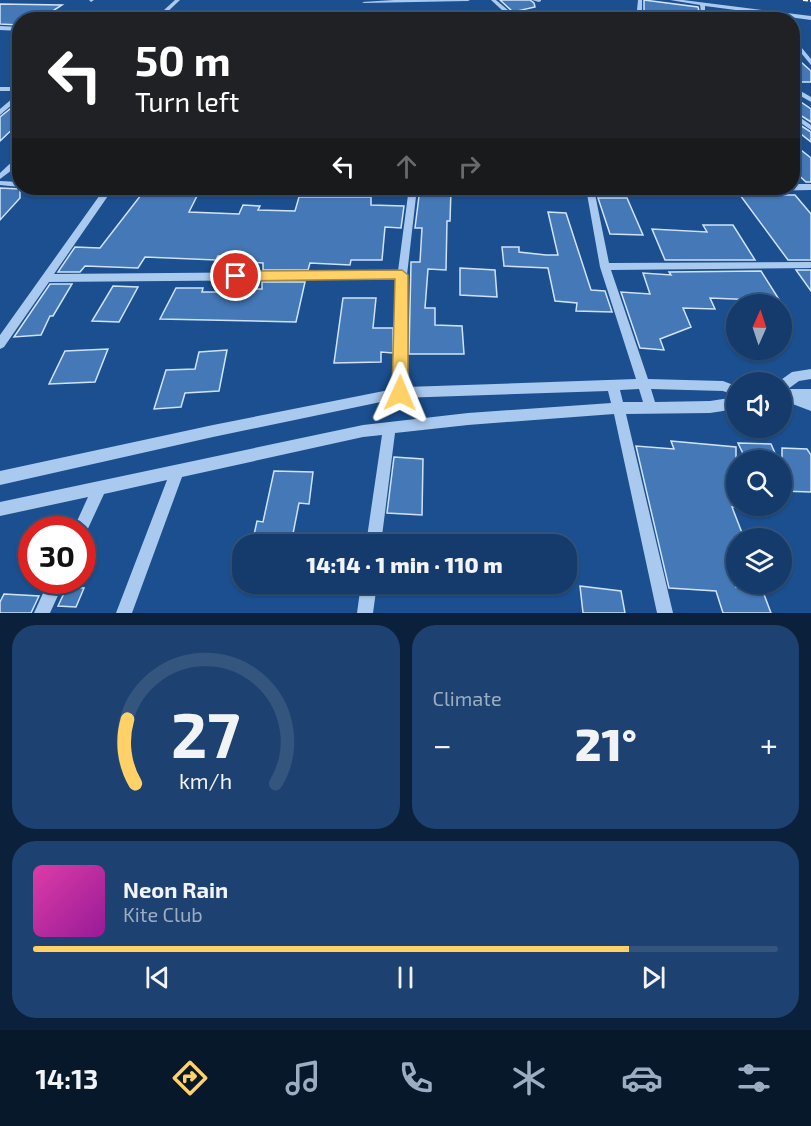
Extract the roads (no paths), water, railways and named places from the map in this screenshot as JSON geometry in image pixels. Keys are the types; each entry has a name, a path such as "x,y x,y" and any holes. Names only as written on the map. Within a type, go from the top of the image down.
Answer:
{"street":[{"path":"164,12 178,0"},
{"path":"364,2 468,0"},
{"path":"493,0 507,12"},
{"path":"534,0 539,1"},
{"path":"672,0 753,12"},
{"path":"702,4 704,12"},
{"path":"446,12 507,12"},
{"path":"800,49 811,63"},
{"path":"0,113 12,102"},
{"path":"0,177 12,166"},
{"path":"0,344 104,195"},
{"path":"400,393 402,275 412,195"},
{"path":"590,195 605,267 651,407"},
{"path":"605,267 811,265"},
{"path":"46,278 402,275"},
{"path":"792,379 811,374"},
{"path":"613,384 665,613"},
{"path":"0,478 224,428 400,393 613,384 704,384 726,387"},
{"path":"792,395 811,394"},
{"path":"792,398 811,405"},
{"path":"0,509 363,431 468,419 619,408 710,407 726,405"},
{"path":"375,534 389,429"},
{"path":"124,613 177,471"},
{"path":"86,516 99,488"},
{"path":"42,613 51,594"},
{"path":"365,613 368,594"}],"railway":[{"path":"803,0 811,1"}]}
